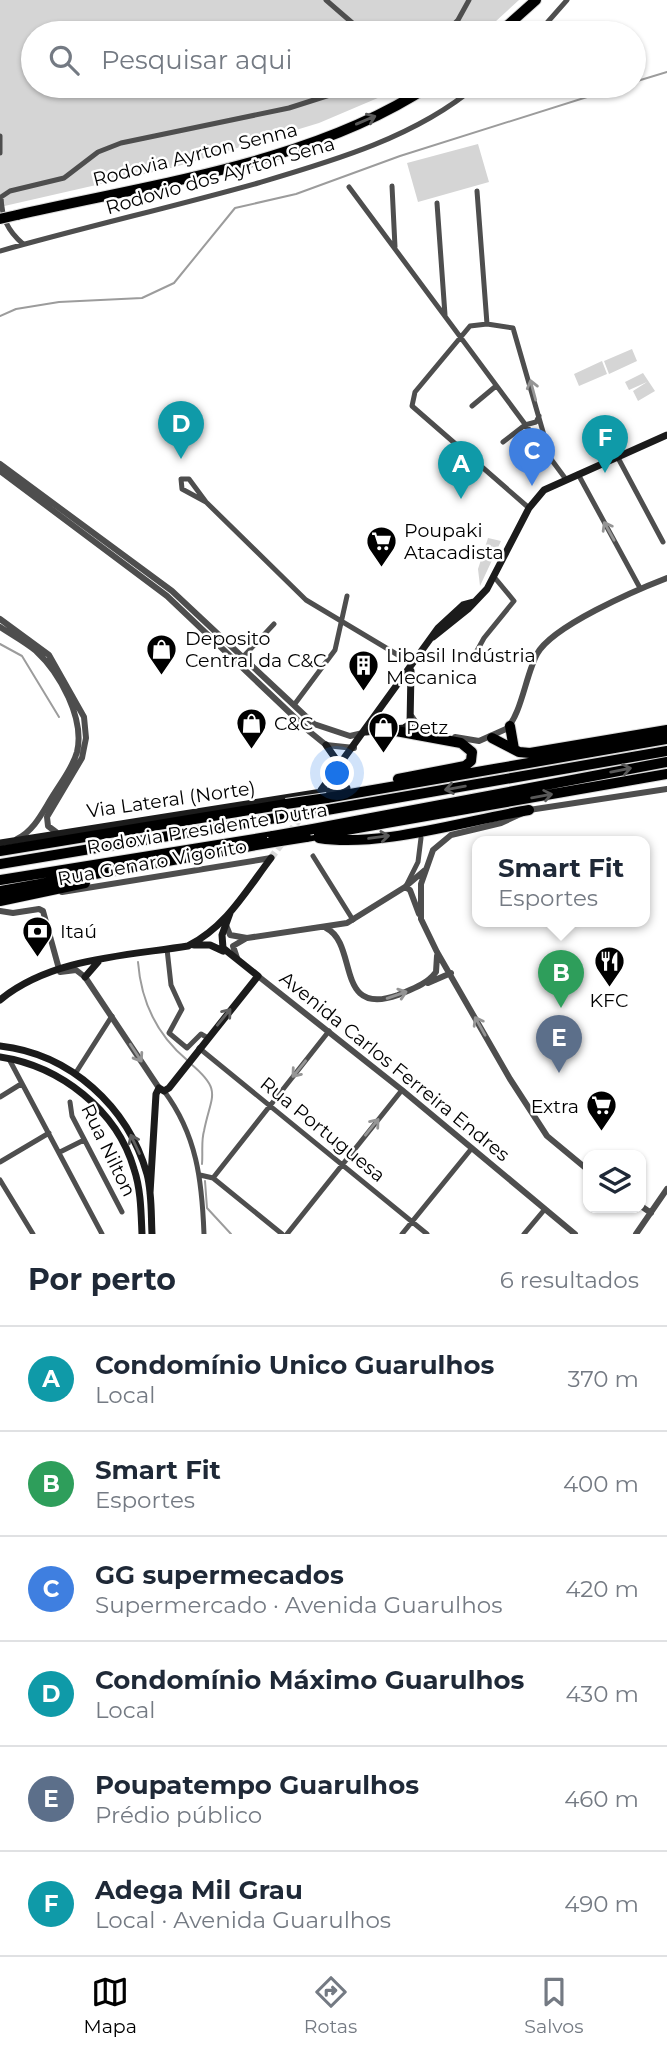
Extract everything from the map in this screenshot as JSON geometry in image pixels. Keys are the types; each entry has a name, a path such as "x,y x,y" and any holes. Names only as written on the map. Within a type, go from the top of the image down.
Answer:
{"highway":[{"path":"512,21 536,0"},
{"name":"Rodovia Ayrton Senna","path":"0,219 289,150 376,116 408,98"},
{"path":"510,726 514,750"},
{"path":"327,794 465,766 471,761 472,752 461,743 386,729"},
{"path":"492,738 514,750 530,753 667,730"},
{"name":"Rodovia Presidente Dutra","path":"0,851 667,739"},
{"name":"Rodovia Presidente Dutra","path":"0,864 667,751"},
{"name":"Rodovia Presidente Dutra","path":"310,834 667,762"},
{"name":"Rodovia Presidente Dutra","path":"0,880 310,834 667,774"},
{"path":"310,834 353,840 382,837 529,810"},
{"path":"0,858 190,828 219,828"},
{"name":"Rodovia Presidente Dutra","path":"0,891 129,869 270,840"},
{"path":"0,903 104,879 129,869"}],"main road":[{"path":"327,794 340,765 432,637 474,602 495,578 529,508 544,490 565,478 667,435"},
{"path":"365,732 404,728 412,718 410,699 413,666"},
{"path":"391,694 399,693 410,699"},
{"path":"326,745 340,765"},
{"name":"Via Lateral (Norte)","path":"0,842 347,788"},
{"path":"188,946 211,932 230,913 271,858"},
{"path":"227,953 222,940 230,913"},
{"path":"0,1000 18,986 55,971 101,960 188,946 210,945 227,953"},
{"name":"Avenida Carlos Ferreira Endres","path":"227,953 258,976"},
{"path":"85,977 93,964 101,960"},
{"path":"152,1234 150,1193 153,1102 258,976"},
{"path":"1,1047 45,1058 75,1074 105,1099 126,1126 141,1157 150,1193"},
{"path":"0,1057 21,1060 80,1092 110,1122 134,1169 142,1234"}],"street":[{"path":"326,0 350,21"},
{"path":"457,21 469,0"},
{"path":"549,21 567,0"},
{"path":"23,244 9,232 0,194 64,178 98,152 121,143 289,108 320,98"},
{"name":"Rodovio dos Ayrton Sena","path":"0,251 200,199 353,153 419,123 458,98"},
{"path":"0,136 0,153"},
{"path":"393,186 395,247"},
{"path":"349,187 565,478"},
{"path":"477,191 487,324"},
{"path":"437,203 445,315"},
{"path":"529,508 412,406 415,393 470,326 510,325 517,334 550,456"},
{"path":"472,406 496,386"},
{"path":"503,442 525,425 536,422 540,415"},
{"path":"617,456 663,542"},
{"path":"0,464 146,570 315,725 350,736 365,732"},
{"path":"0,471 158,588 310,733 326,745 354,748"},
{"path":"577,473 640,588"},
{"path":"206,502 182,489 181,479 190,479 206,502 306,600 413,666"},
{"path":"473,658 484,638 514,601 495,578"},
{"path":"412,718 417,727 427,732 472,740 492,738 510,726 537,654 549,639 640,588 667,578"},
{"path":"294,705 335,650 347,596"},
{"path":"0,619 49,654 84,717 86,732 82,758 47,815 48,826 56,832"},
{"path":"243,657 274,624"},
{"path":"0,627 43,658 73,708 79,732 77,753 69,770 32,828 14,840"},
{"path":"260,685 266,678"},
{"path":"310,733 315,725"},
{"path":"421,919 420,894 425,870 433,850 445,838 500,823 529,810 667,789"},
{"path":"405,887 418,862 421,838"},
{"path":"313,856 350,921"},
{"name":"Rua Genaro Vigorito","path":"0,903 271,858"},
{"path":"226,923 230,935 247,938 350,921 405,887 425,870"},
{"path":"405,887 410,890 437,952 510,1079 547,1136 583,1166"},
{"path":"0,911 41,910 55,971 76,970 85,977 173,1102 194,1146 200,1175 204,1234"},
{"path":"339,937 350,921"},
{"path":"324,927 339,937 350,979 365,995 384,999 451,973"},
{"path":"240,963 233,946 247,938"},
{"path":"167,949 171,985 182,1009 169,1033 187,1048 201,1034 208,1038"},
{"path":"420,986 436,972 437,952"},
{"name":"Avenida Carlos Ferreira Endres","path":"258,976 402,1090 575,1234"},
{"path":"75,1074 111,1016"},
{"path":"213,1178 329,1031"},
{"name":"Rua Portuguesa","path":"199,1048 427,1234"},
{"path":"9,1059 102,1234"},
{"path":"16,1070 21,1060"},
{"path":"0,1097 21,1084"},
{"path":"200,1175 213,1178 284,1234 402,1090"},
{"name":"Rua Nilton","path":"70,1102 71,1112 121,1212"},
{"path":"0,1162 49,1133"},
{"path":"60,1152 84,1140"},
{"path":"402,1234 472,1148"},
{"path":"0,1180 33,1234"},
{"path":"636,1234 667,1189"},
{"path":"524,1234 545,1209"},
{"path":"646,1210 651,1213"}],"shaded area":[{"path":"0,0 519,0 496,21 21,21 21,98 378,98 319,123 175,167 0,207"},
{"path":"478,144 489,182 418,202 407,163"},
{"path":"632,349 637,361 609,374 604,361"},
{"path":"602,361 607,374 579,386 574,374"},
{"path":"643,373 655,391 638,401 633,391 647,382 629,390 625,382"},
{"path":"488,538 501,541 480,586 478,569"}],"waterway":[{"path":"646,78 667,72"},
{"path":"0,316 16,309 59,302 142,298 174,283 235,208 296,194 400,156 584,98"},
{"path":"0,644 22,656 59,717"},
{"path":"138,962 143,990 152,1016 167,1039 187,1060"},
{"path":"191,1064 208,1081 212,1094 203,1135 202,1164"},
{"path":"205,1181 207,1208 231,1234"}],"tunnel":[{"path":"271,858 314,799"}],"place":[{"name":"Condomínio Máximo Guarulhos","path":"181,459"},
{"name":"Adega Mil Grau","path":"605,473"},
{"name":"GG supermecados","path":"532,486"},
{"name":"Condomínio Unico Guarulhos","path":"461,499"},
{"name":"Poupaki Atacadista","path":"381,568"},
{"name":"Deposito Central da C&C","path":"162,676"},
{"name":"Libasil Indústria Mecanica","path":"363,693"},
{"name":"C&C","path":"251,750"},
{"name":"Petz","path":"383,754"},
{"name":"Itaú","path":"37,958"},
{"name":"KFC","path":"609,988"},
{"name":"Smart Fit","path":"561,1008"},
{"name":"Poupatempo Guarulhos","path":"559,1073"},
{"name":"Extra","path":"602,1133"}]}
